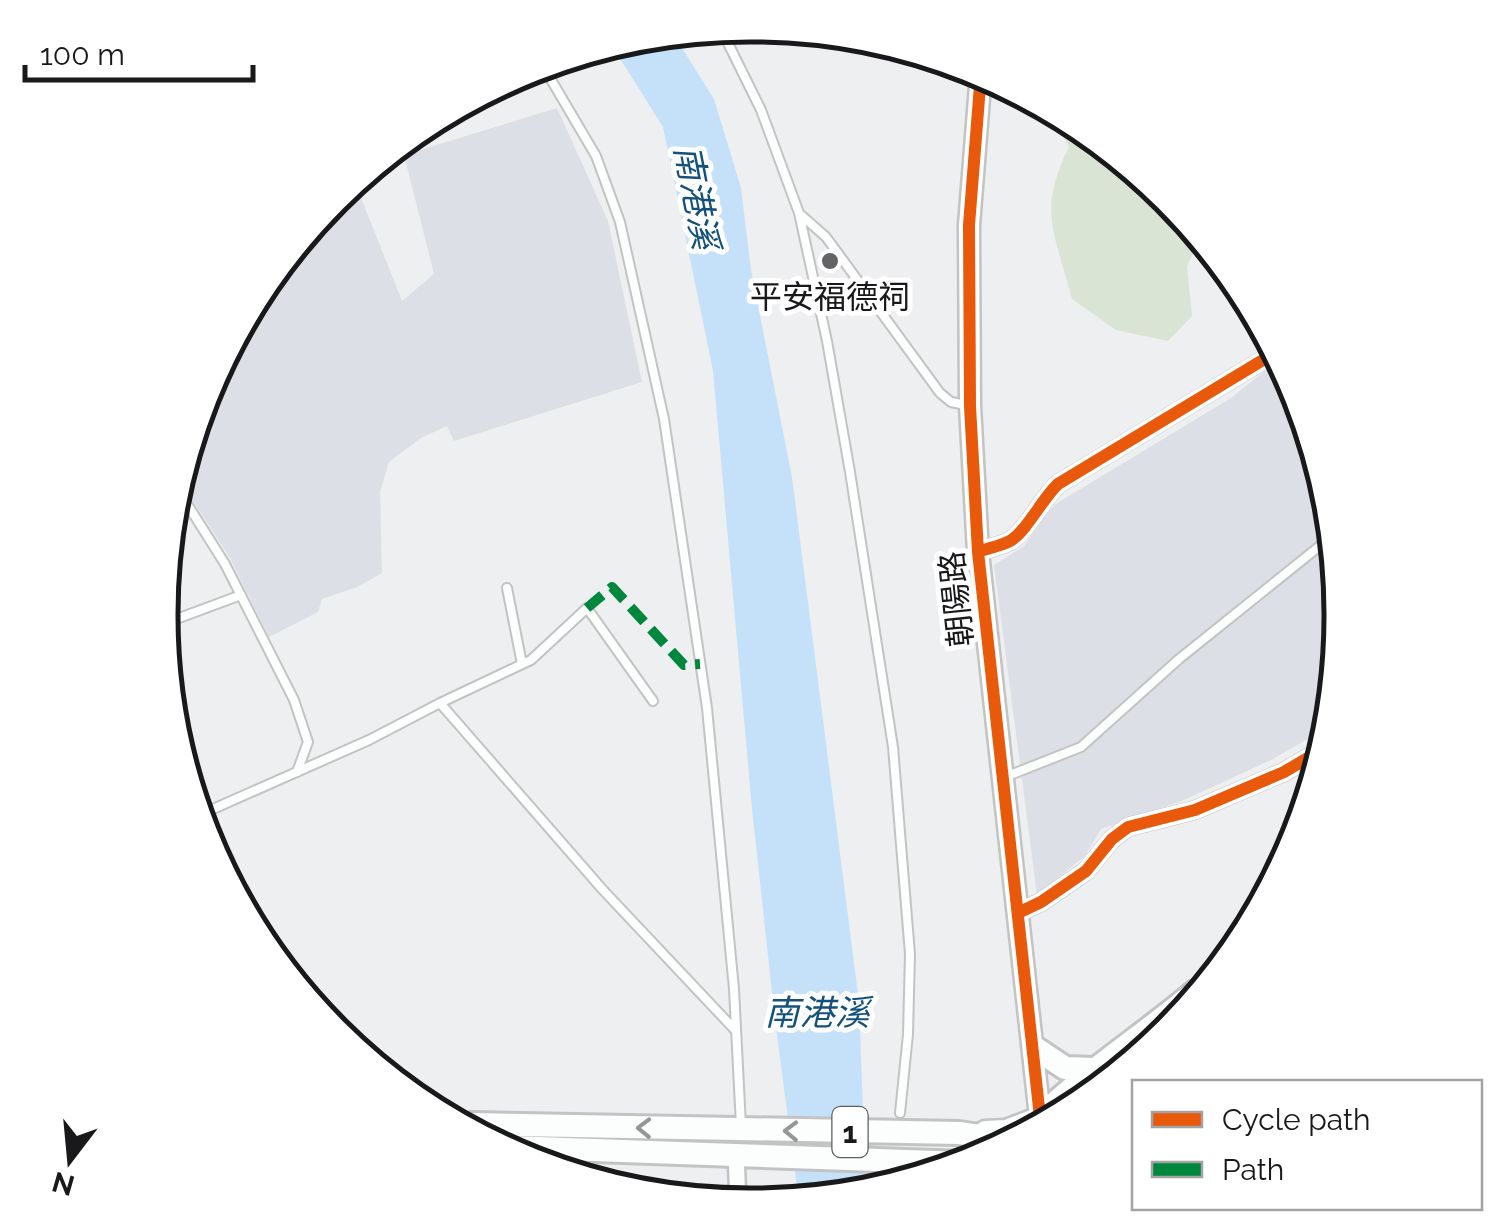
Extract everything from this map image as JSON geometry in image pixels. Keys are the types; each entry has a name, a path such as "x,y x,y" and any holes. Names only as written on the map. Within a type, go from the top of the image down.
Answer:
{"main road":[{"path":"1035,1048 1064,1068 1094,1069"},
{"path":"1072,1089 1124,1049"},
{"name":"1","path":"493,1125 747,1142 925,1160"},
{"name":"1","path":"538,1146 959,1133 985,1137"}],"street":[{"name":"朝陽路","path":"980,91 969,226 970,406 978,552 1039,1110"},
{"path":"978,552 1010,541 1023,530 1042,500 1058,484 1263,360"},
{"path":"1020,912 1086,872 1112,839 1128,827 1196,810 1305,760"},
{"path":"959,1133 999,1130"},
{"path":"740,1187 747,1142"}],"lane":[{"path":"728,43 760,110 799,213 830,360 893,748 910,954 908,1034 900,1113"},
{"path":"551,79 596,156 620,222 664,419 707,708 747,1142"},
{"path":"799,213 826,237 940,393 951,402 970,406"},
{"path":"189,507 241,595 294,700 308,742 297,772"},
{"path":"1005,777 1081,747 1179,659 1319,546"},
{"path":"507,588 522,664"},
{"path":"178,618 241,595"},
{"path":"213,809 531,660 587,608 654,701"},
{"path":"440,703 603,890 736,1031"}],"shaded area":[{"path":"557,108 608,221 642,382 454,441 447,426 421,438 389,462 380,492 382,573 322,599 318,612 269,637 230,558 191,498 198,467 222,396 255,329 297,266 361,197 402,301 434,274 405,159 415,152"},
{"path":"1267,369 1304,467 1319,540 1324,615 1319,690 1310,738 1184,800 1101,829 1085,856 1037,895 994,565 1024,546 1054,505 1231,398"}],"green space":[{"path":"1063,135 1100,161 1156,210 1193,252 1187,266 1192,316 1168,341 1116,330 1072,299 1055,239 1051,206 1059,169 1069,147"}],"water":[{"name":"南港溪","path":"681,47 714,99 741,188 751,270 792,477 859,1002 863,1111 886,1171 826,1183 797,1185 752,809 713,371 663,127 620,58"}],"marked path":[{"path":"587,608 612,587 684,665 700,664"}],"cycle path":[{"path":"980,91 969,225 970,406 978,552 1039,1110"},
{"path":"978,552 1016,537 1058,484 1263,360"},
{"path":"1020,912 1086,871 1112,839 1128,827 1195,810 1305,760"}],"place":[{"name":"平安福德祠","path":"830,261"}]}
